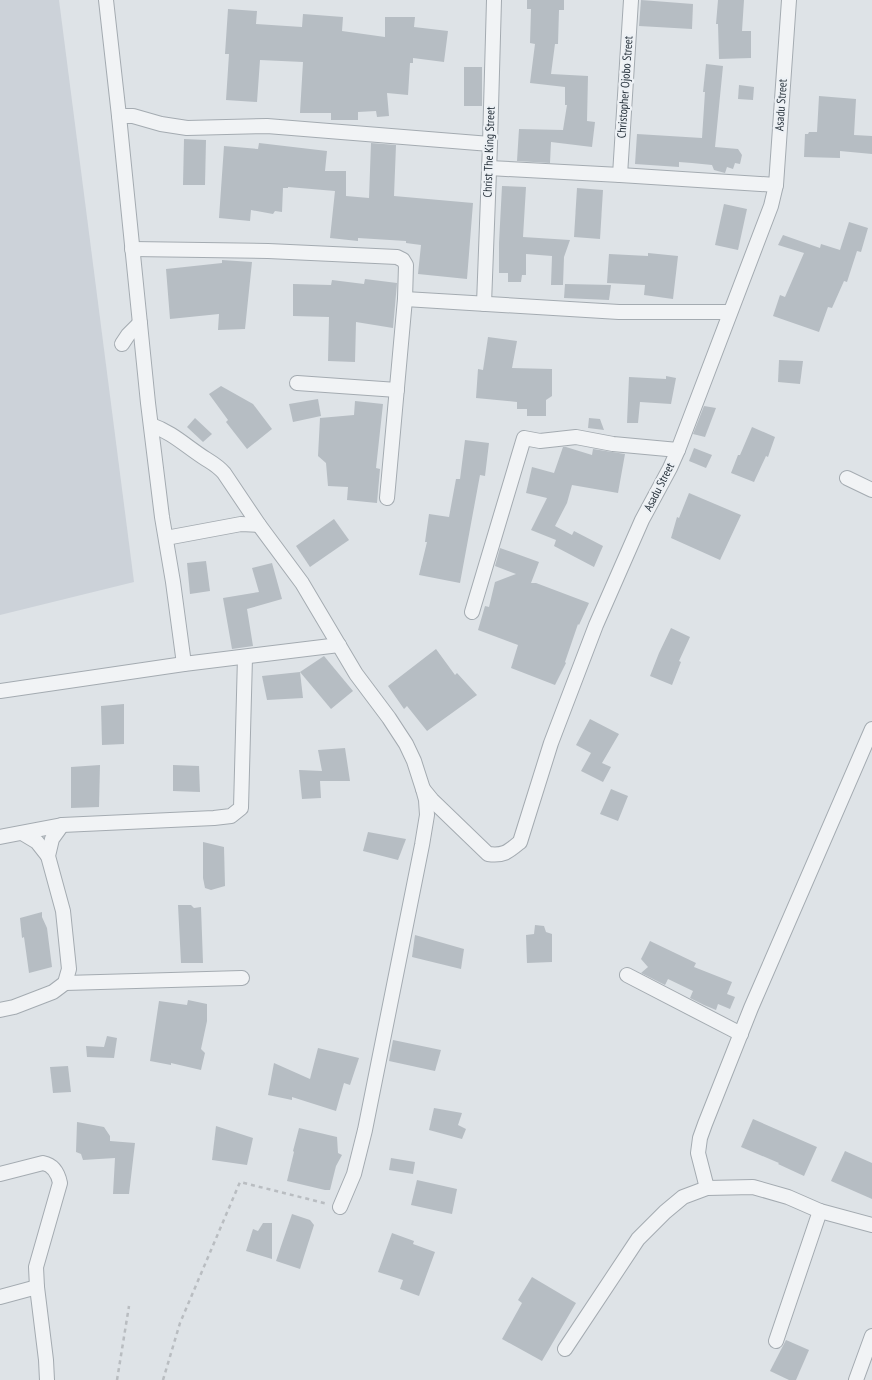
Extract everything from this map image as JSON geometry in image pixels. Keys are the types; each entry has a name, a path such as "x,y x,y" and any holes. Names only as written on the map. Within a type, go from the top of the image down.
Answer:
{"street":[{"path":"106,0 151,425 162,516 184,664"},
{"name":"Christ The King Street","path":"484,304 494,0"},
{"name":"Christopher Ojobo Street","path":"620,175 630,0"},
{"name":"Asadu Street","path":"423,788 432,800 488,854 500,855 520,842 551,743 596,625 642,520 678,450 770,206 776,185 789,0"},
{"path":"119,116 132,116 161,124 187,128 267,126 490,144"},
{"path":"489,168 776,185"},
{"path":"132,249 268,251 397,257 403,260 406,265 406,299 387,498"},
{"path":"406,299 619,312 730,312"},
{"path":"122,344 140,323"},
{"path":"297,383 397,390"},
{"path":"151,425 166,431 218,466 302,583 356,674 406,744 423,788 427,815 422,845 365,1130 354,1174 340,1206"},
{"path":"472,612 524,438 540,441 576,437 613,444 678,450"},
{"path":"847,478 872,490"},
{"path":"166,538 241,524 259,525"},
{"path":"0,691 184,664 339,645"},
{"path":"0,837 62,825 231,816 241,808 246,656"},
{"path":"707,1188 698,1153 700,1138 741,1034 872,729"},
{"path":"48,856 52,839 62,825"},
{"path":"22,833 37,842 48,856 64,911 69,969 65,983"},
{"path":"627,975 741,1034"},
{"path":"0,1010 14,1007 53,992 65,983 242,978"},
{"path":"0,1174 43,1163 49,1164 59,1175 60,1183 36,1267 36,1287 47,1380"},
{"path":"566,1349 638,1239 683,1197 707,1188 753,1187 788,1197 820,1211 872,1225"},
{"path":"776,1341 820,1211"},
{"path":"0,1297 36,1287"},
{"path":"856,1380 872,1336"}],"path":[{"path":"163,1380 180,1323 240,1182 340,1206"},
{"path":"117,1380 129,1306"}],"shaded area":[{"path":"0,0 59,0 134,582 0,615"}],"building":[{"path":"527,0 564,0 564,10 559,10 558,44 555,44 551,74 588,76 587,121 595,122 592,147 551,142 550,163 517,161 519,129 563,130 567,105 565,105 565,87 530,83 535,44 530,43 531,9 527,9"},
{"path":"641,0 693,4 692,29 639,26"},
{"path":"718,0 744,0 742,31 751,31 751,58 719,59 718,24 716,24"},
{"path":"228,9 257,11 256,24 302,27 303,14 343,17 342,31 385,37 385,17 415,17 414,27 448,31 444,62 413,58 413,63 410,63 408,95 387,93 389,116 377,117 376,111 358,112 358,120 331,120 331,113 300,113 303,62 260,60 257,102 226,100 229,54 225,54"},
{"path":"706,64 723,66 715,147 738,149 742,155 740,164 735,163 733,169 727,167 725,173 714,170 712,165 679,162 679,167 635,164 637,134 702,138"},
{"path":"464,67 482,67 482,106 464,106"},
{"path":"739,85 754,87 753,100 738,99"},
{"path":"819,96 856,99 854,135 872,136 872,154 840,151 840,158 804,157 805,134 817,132"},
{"path":"184,139 206,140 205,185 183,185"},
{"path":"259,143 327,151 325,171 346,171 346,196 369,198 371,143 396,145 394,196 473,203 467,279 418,274 421,245 406,243 406,241 358,238 358,241 330,238 335,191 283,188 282,212 275,211 273,214 251,210 250,221 219,218 224,146 258,149"},
{"path":"502,186 526,187 523,237 570,240 564,257 563,285 551,285 552,256 526,254 526,275 522,275 521,282 508,282 508,273 499,273"},
{"path":"577,188 603,190 600,239 574,237"},
{"path":"724,204 747,209 738,250 715,245"},
{"path":"849,222 868,228 861,252 857,251 847,282 844,281 832,308 828,307 819,332 773,316 780,295 785,297 804,253 778,245 783,235 820,248 821,244 840,250"},
{"path":"648,253 678,256 673,299 644,295 645,285 607,283 609,254 648,256"},
{"path":"222,260 252,262 245,329 218,330 219,314 170,319 166,269 222,263"},
{"path":"365,279 397,283 393,328 356,322 355,362 328,361 329,317 293,316 293,284 331,285 332,280 364,284"},
{"path":"565,284 611,285 609,300 564,298"},
{"path":"488,337 517,341 512,368 552,369 552,396 546,400 546,416 527,416 527,409 517,409 517,402 476,398 478,369 483,370"},
{"path":"779,360 803,361 800,384 778,382"},
{"path":"666,376 676,378 671,404 640,402 638,423 627,423 629,377 666,379"},
{"path":"221,386 253,404 272,429 247,449 226,422 228,420 209,394"},
{"path":"318,399 321,416 293,422 289,404"},
{"path":"355,401 383,404 376,468 380,469 377,503 347,500 348,487 328,486 326,463 318,456 320,418 354,415"},
{"path":"704,406 716,408 705,437 693,434"},
{"path":"195,418 212,434 203,442 187,427"},
{"path":"589,418 600,419 604,430 588,428"},
{"path":"752,427 775,437 768,457 766,456 754,482 731,473"},
{"path":"465,440 489,443 485,476 480,475 460,583 419,575 427,542 425,542 429,514 449,517 456,479 460,479"},
{"path":"563,447 592,455 593,449 625,454 618,493 572,485 567,503 555,526 572,535 574,531 603,546 594,567 554,546 556,540 531,530 547,498 526,493 532,467 554,473"},
{"path":"694,448 712,455 706,468 689,461"},
{"path":"689,493 741,515 720,560 671,538 677,517 679,518"},
{"path":"334,519 349,540 310,567 296,546"},
{"path":"500,548 539,562 531,583 536,583 589,603 578,624 566,663 555,685 511,668 518,645 478,630 485,606 489,607 495,582 516,574 495,566"},
{"path":"206,561 210,591 190,594 187,563"},
{"path":"272,563 282,599 247,609 253,646 232,649 223,598 259,592 252,568"},
{"path":"671,628 690,637 679,661 681,662 672,685 650,676"},
{"path":"436,649 455,675 457,673 477,695 427,731 407,706 404,709 388,686"},
{"path":"324,656 353,691 331,709 300,672"},
{"path":"300,672 303,698 267,700 262,676"},
{"path":"124,704 124,744 102,745 101,706"},
{"path":"590,719 619,734 602,763 611,767 603,782 581,771 591,753 576,745"},
{"path":"345,748 350,781 320,781 321,798 302,799 299,770 322,771 318,750"},
{"path":"100,765 99,807 71,808 71,767"},
{"path":"173,765 199,766 200,792 173,791"},
{"path":"611,789 628,796 618,821 600,814"},
{"path":"368,832 406,839 398,860 363,851"},
{"path":"203,842 224,847 225,886 211,890 205,888 203,878"},
{"path":"178,905 191,905 194,908 201,907 203,963 181,963"},
{"path":"42,912 47,928 52,967 29,973 20,918"},
{"path":"535,925 544,926 546,932 552,934 552,962 527,963 526,935 534,934"},
{"path":"415,935 464,949 461,969 412,957"},
{"path":"650,941 696,963 694,967 732,982 727,994 735,997 730,1009 718,1004 716,1010 690,998 693,991 668,979 665,985 641,973 648,967 641,959"},
{"path":"188,1000 207,1004 207,1021 201,1049 205,1053 201,1070 171,1063 171,1065 150,1061 159,1001 187,1005"},
{"path":"107,1036 117,1038 114,1058 87,1057 86,1046 104,1047"},
{"path":"393,1040 441,1050 435,1071 389,1061"},
{"path":"318,1048 359,1058 350,1085 344,1083 336,1111 292,1097 292,1100 268,1095 274,1063 310,1079"},
{"path":"68,1066 71,1092 53,1093 50,1067"},
{"path":"434,1108 462,1113 458,1125 466,1129 462,1139 429,1130"},
{"path":"753,1119 817,1147 804,1176 741,1147"},
{"path":"77,1122 104,1127 110,1136 110,1141 135,1143 129,1194 113,1194 115,1158 83,1160 81,1154 76,1152"},
{"path":"216,1126 253,1138 247,1165 212,1160"},
{"path":"299,1128 337,1137 338,1153 342,1155 336,1166 330,1190 287,1181"},
{"path":"845,1151 872,1163 872,1199 831,1181"},
{"path":"391,1158 415,1162 413,1174 389,1170"},
{"path":"417,1180 457,1189 452,1214 411,1205"},
{"path":"292,1214 310,1220 314,1225 300,1269 276,1261"},
{"path":"263,1223 272,1223 272,1259 246,1251 253,1229 258,1231"},
{"path":"392,1233 414,1241 413,1244 435,1252 419,1296 400,1289 403,1280 378,1272"},
{"path":"532,1277 576,1303 542,1361 502,1339 522,1303 518,1300"},
{"path":"786,1340 809,1350 796,1380 789,1380 770,1371"}]}
